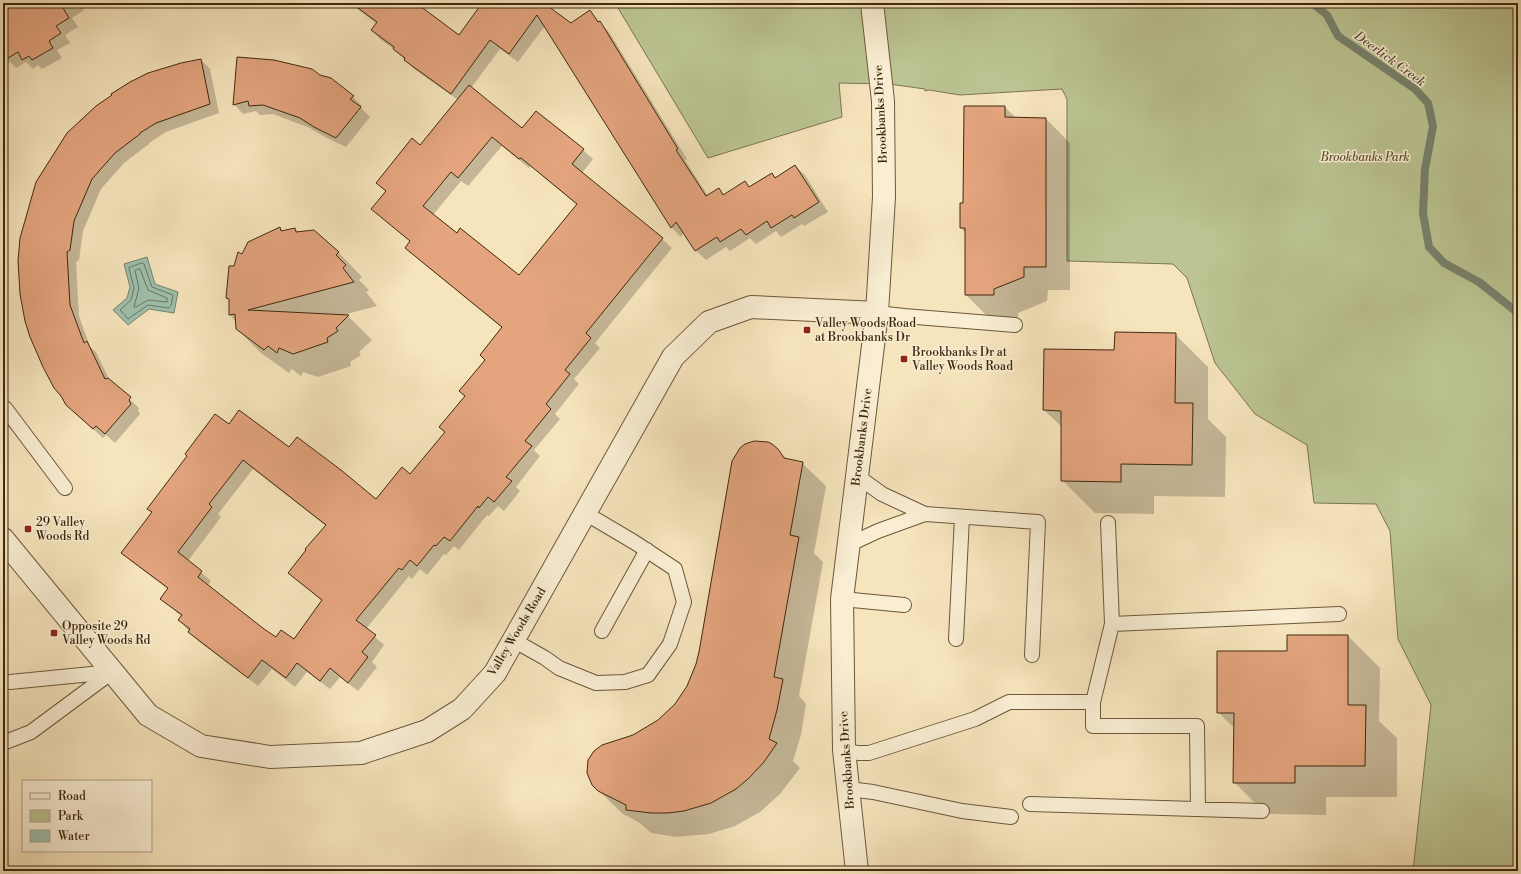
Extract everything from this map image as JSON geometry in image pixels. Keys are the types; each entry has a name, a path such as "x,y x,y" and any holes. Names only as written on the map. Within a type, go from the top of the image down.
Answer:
{"street":[{"name":"Brookbanks Drive","path":"857,871 844,750 842,599 877,313 884,197 883,101 872,3"},
{"name":"Valley Woods Road","path":"3,539 148,715 201,746 270,757 361,753 427,731 462,709 495,673 673,357 709,322 751,307 877,313"}],"lane":[{"path":"877,313 1015,324"},
{"path":"3,409 5,408 65,488"},
{"path":"857,476 882,494 924,514 1038,522 1032,655"},
{"path":"513,640 546,658 559,668 596,683 625,682 648,675 670,644 684,602 674,568 585,513"},
{"path":"848,545 878,531 924,514"},
{"path":"956,639 962,517"},
{"path":"1108,523 1112,624 1093,702 1093,726 1197,726 1198,809"},
{"path":"602,631 647,550"},
{"path":"842,599 904,605"},
{"path":"1112,624 1339,614"},
{"path":"10,682 112,672"},
{"path":"3,743 31,732 112,672"},
{"path":"844,750 858,753 868,753 975,718 1009,702 1093,702"},
{"path":"849,789 873,792 962,811 1011,817"},
{"path":"1030,804 1262,812"}],"green space":[{"name":"Brookbanks Park","path":"615,3 1518,3 1518,871 1413,871 1431,705 1398,639 1390,531 1376,504 1314,503 1307,445 1255,414 1215,363 1187,278 1173,264 1067,261 1067,99 1062,89 960,95 929,90 925,91 925,89 889,84 839,83 842,117 708,158"}],"water":[{"path":"147,257 155,284 178,292 174,313 149,309 128,325 113,310 127,298 130,287 124,264"}],"building":[{"path":"3,3 60,3 69,18 56,26 61,33 49,41 53,48 32,60 29,56 22,60 18,52 3,61"},
{"path":"351,3 416,3 459,35 482,3 546,3 545,4 571,23 590,10 598,22 600,21 678,149 676,150 706,196 719,188 723,195 745,181 749,187 772,173 775,178 795,165 819,202 794,218 792,215 771,228 767,221 746,235 741,229 720,242 717,237 695,251 676,222 671,228 537,15 509,54 490,40 451,94 404,60 405,58 393,49 394,47 371,30 377,22"},
{"path":"237,57 274,60 312,69 320,75 331,78 354,96 350,99 361,107 336,138 300,118 263,105 249,106 248,101 233,105"},
{"path":"201,59 210,104 156,123 140,133 115,153 92,179 74,221 70,250 67,252 70,305 84,343 87,341 105,379 108,378 131,397 129,400 131,404 105,434 96,426 93,429 66,405 54,388 43,367 30,337 25,321 20,294 18,261 20,238 36,182 67,133 96,106 130,82 148,73 181,63"},
{"path":"469,85 522,128 536,111 584,149 572,164 663,238 586,333 591,338 565,370 570,374 546,404 551,409 525,441 532,446 506,477 512,481 494,502 488,497 479,508 478,506 450,541 444,537 436,546 434,545 417,566 410,560 402,570 399,568 356,620 376,635 362,652 368,657 348,683 330,668 320,681 297,663 286,678 262,660 248,678 188,632 190,629 178,620 182,615 160,599 168,588 121,553 152,512 147,509 187,456 185,454 215,414 229,424 239,410 289,447 297,437 341,470 376,499 402,467 410,474 445,432 439,427 465,396 459,391 485,360 480,355 502,327 405,248 410,241 371,209 386,191 376,183 412,138 420,145","holes":["492,137 519,159 521,158 577,204 519,275 460,228 457,233 423,206 451,172 458,178","243,460 326,525 305,549 306,550 288,573 322,600 294,639 281,630 276,637 264,629 198,577 202,571 178,552 212,507 209,504"]},
{"path":"964,106 1005,106 1005,117 1046,118 1046,267 1024,267 1024,277 994,289 994,295 965,295 965,228 960,228 960,203 963,203"},
{"path":"280,227 281,231 295,228 296,232 314,230 339,252 336,255 346,265 343,268 354,282 248,310 349,315 336,328 338,331 327,338 328,342 293,354 279,348 277,353 268,346 264,350 236,329 235,314 229,315 229,299 226,298 229,266 234,266 238,252 242,254 248,242"},
{"path":"1115,332 1176,333 1175,403 1193,403 1192,465 1121,464 1121,482 1061,481 1061,411 1043,410 1044,349 1114,350"},
{"path":"754,441 768,442 778,449 784,458 803,462 790,535 799,537 774,677 783,679 777,710 769,739 777,743 764,762 749,778 736,789 711,803 684,811 668,813 651,813 626,810 626,805 598,791 592,785 587,773 588,760 594,751 602,745 633,735 658,720 675,704 687,686 699,652 732,461 740,448 745,444"},
{"path":"1287,635 1348,635 1348,705 1366,705 1365,766 1295,766 1295,783 1233,783 1234,713 1217,713 1217,651 1287,651"}],"waterway":[{"name":"Deerlick Creek","path":"1312,3 1327,15 1338,36 1415,89 1428,103 1433,126 1425,169 1423,213 1429,247 1444,263 1479,282 1518,313"}],"place":[{"name":"Valley Woods Road at Brookbanks Dr","path":"807,330"},
{"name":"Brookbanks Dr at Valley Woods Road","path":"904,359"},
{"name":"29 Valley Woods Rd","path":"28,529"},
{"name":"Opposite 29 Valley Woods Rd","path":"54,633"}]}
